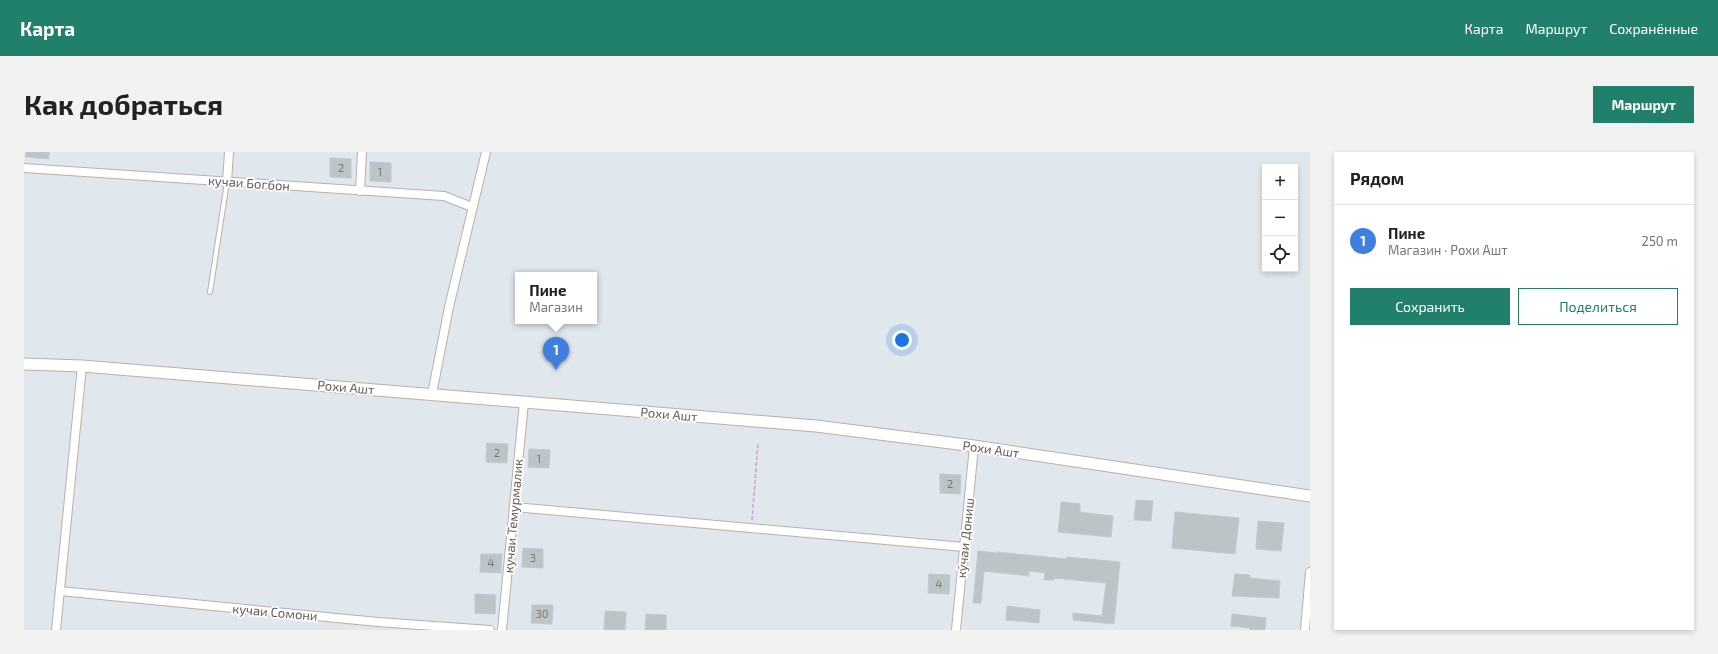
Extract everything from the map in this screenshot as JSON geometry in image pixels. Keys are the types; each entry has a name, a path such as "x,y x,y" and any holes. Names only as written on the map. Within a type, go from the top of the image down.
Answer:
{"main road":[{"name":"Рохи Ашт","path":"24,364 82,366 816,426 974,446 1310,496"}],"street":[{"path":"227,182 229,152"},
{"path":"360,191 362,152"},
{"path":"432,394 449,307 486,152"},
{"name":"кучаи Богбон","path":"24,168 444,196 472,207"},
{"path":"56,630 82,366"},
{"name":"кучаи Темурмалик","path":"502,630 524,402"},
{"name":"кӯчаи Дониш","path":"956,630 974,446"},
{"path":"514,507 964,548"},
{"path":"1305,630 1310,572"},
{"name":"кучаи Сомони","path":"60,592 378,622 490,630"}],"lane":[{"path":"210,292 227,182"}],"path":[{"path":"752,528 758,443"}],"building":[{"path":"26,152 49,152 49,159 26,157"},
{"path":"330,158 351,159 351,178 330,177"},
{"path":"370,162 391,163 391,182 370,181"},
{"path":"487,443 508,444 507,463 486,462"},
{"path":"529,449 550,450 549,468 528,467"},
{"path":"940,474 961,475 960,494 940,493"},
{"path":"1136,500 1153,501 1151,521 1134,520"},
{"path":"1061,502 1080,504 1080,512 1113,516 1111,537 1058,532"},
{"path":"1175,512 1239,518 1235,554 1172,548"},
{"path":"1258,521 1284,523 1281,551 1256,549"},
{"path":"523,548 543,549 543,568 522,567"},
{"path":"978,551 1120,562 1114,624 1073,620 1073,613 1102,616 1106,583 1054,578 1054,580 1044,580 1045,573 1029,571 1029,576 984,571 981,603 973,603"},
{"path":"481,554 502,554 501,573 480,572"},
{"path":"929,574 950,575 949,594 928,593"},
{"path":"1235,574 1250,575 1250,578 1280,581 1279,598 1232,596"},
{"path":"475,594 496,595 495,614 475,613"},
{"path":"532,605 553,605 552,624 531,623"},
{"path":"1007,606 1040,610 1039,623 1006,620"},
{"path":"605,611 626,612 625,630 604,630"},
{"path":"646,614 666,615 666,630 645,630"},
{"path":"1232,614 1266,618 1265,630 1250,630 1250,628 1231,626"}],"place":[{"name":"Пине","path":"556,370"}]}
